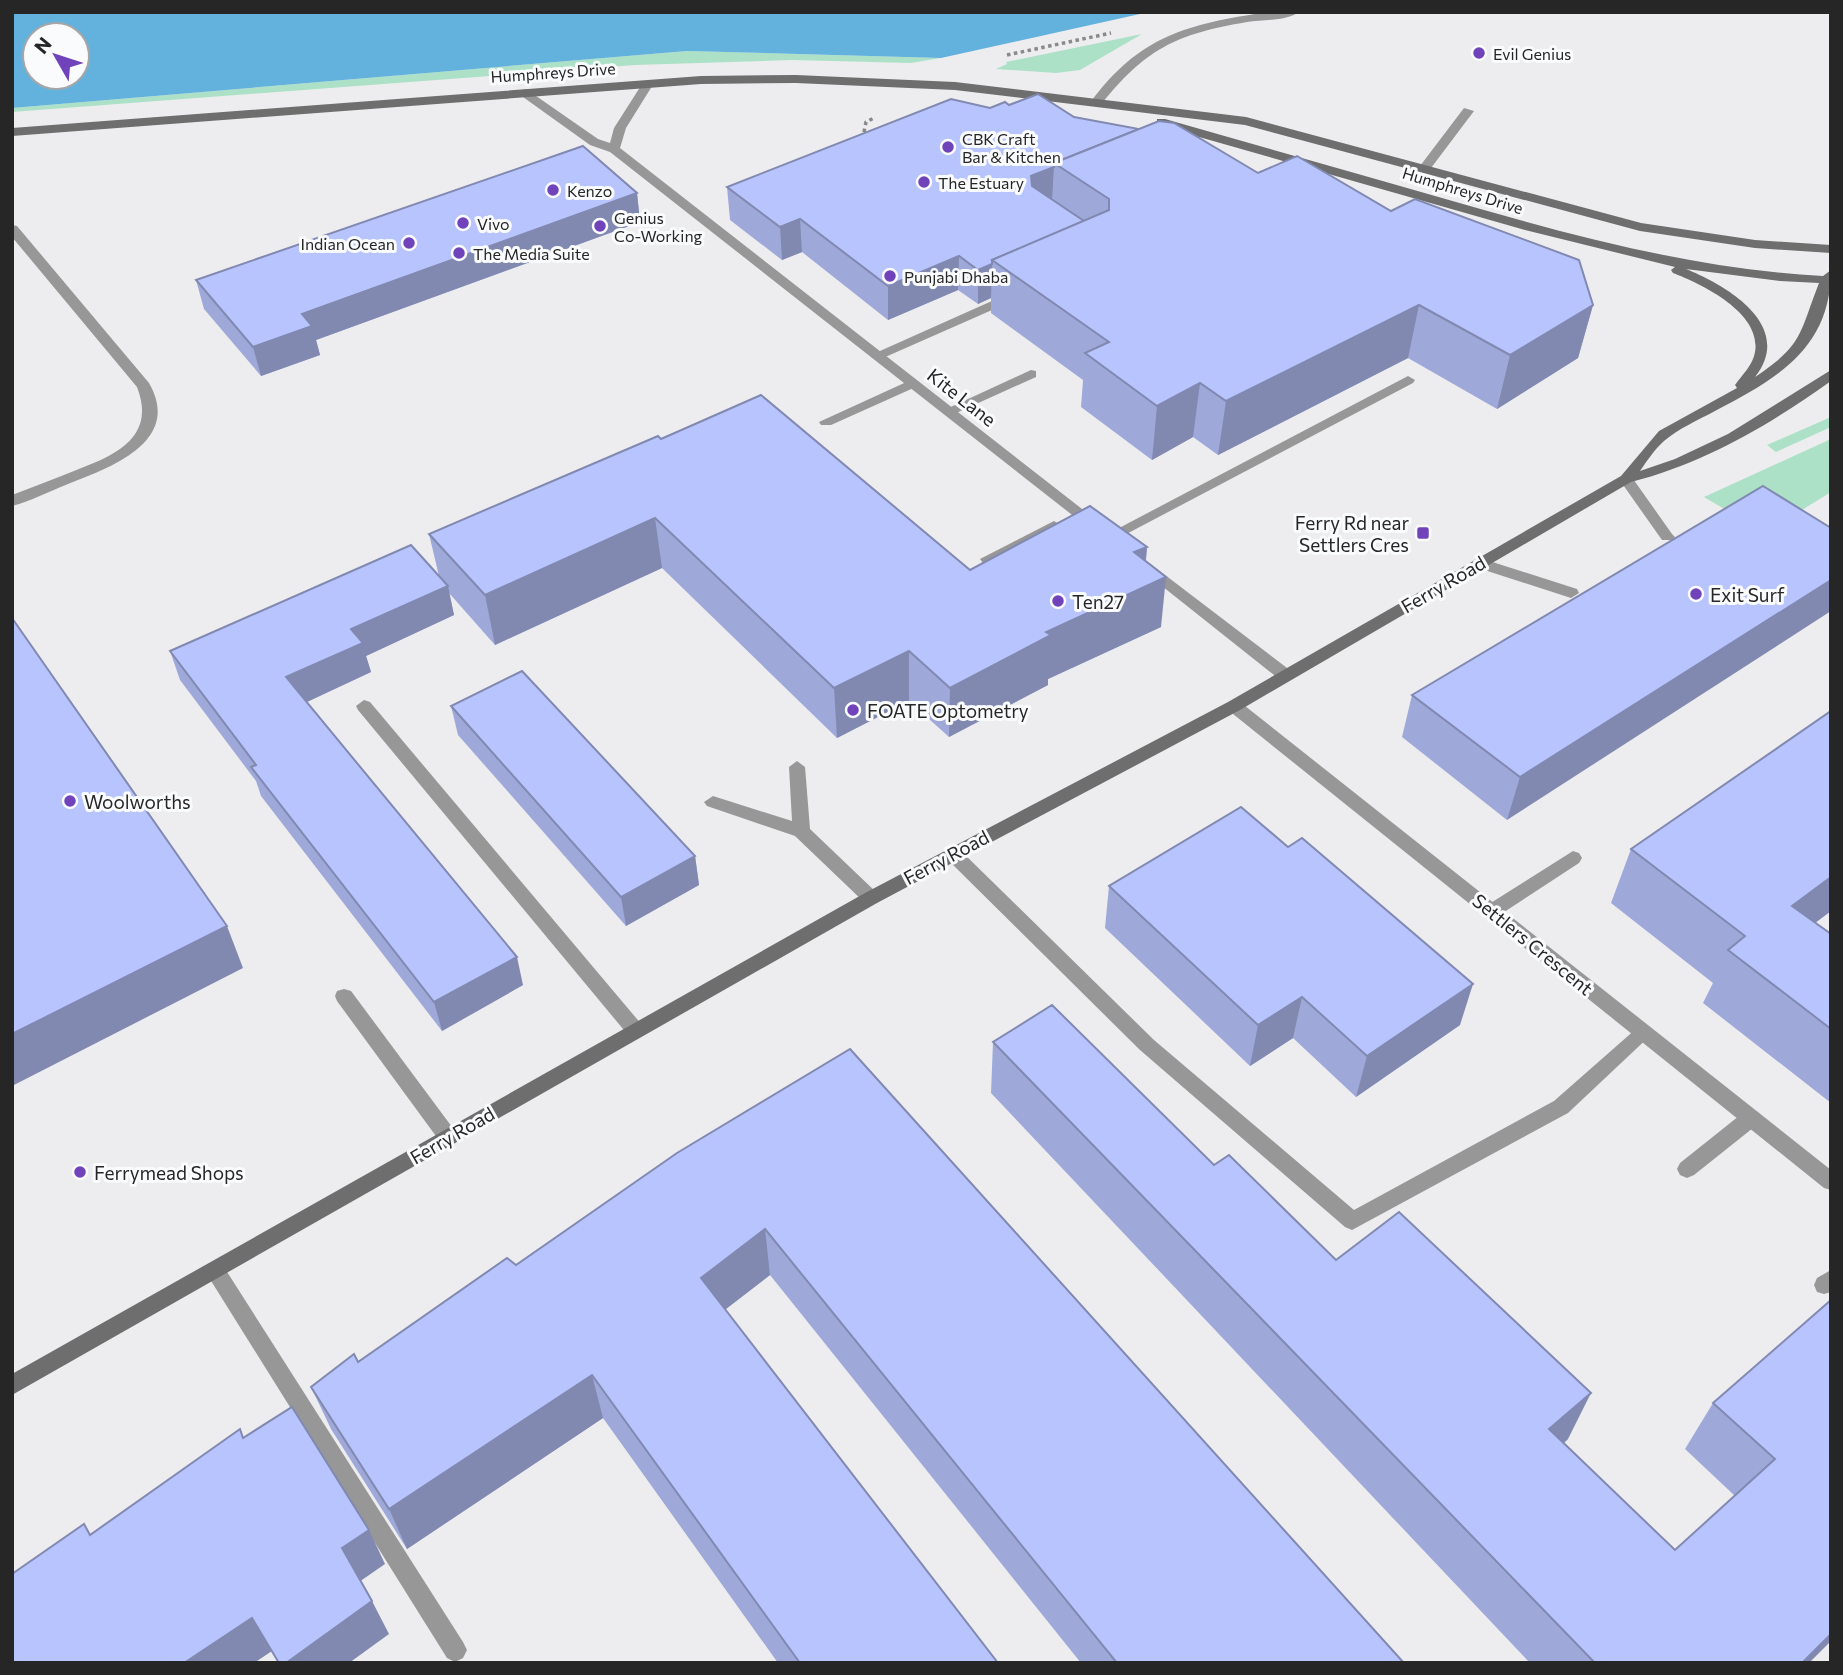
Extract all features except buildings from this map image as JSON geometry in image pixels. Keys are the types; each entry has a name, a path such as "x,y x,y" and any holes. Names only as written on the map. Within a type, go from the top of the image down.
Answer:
{"main road":[{"name":"Humphreys Drive","path":"12,132 648,83 758,79 886,82 1002,90 1246,121 1640,227 1755,244 1831,249"},
{"name":"Humphreys Drive","path":"1096,103 1558,236 1646,257 1716,269 1829,278"},
{"path":"1646,257 1705,281 1732,296 1745,308 1761,337 1762,351 1758,364 1735,393"},
{"name":"Ferry Road","path":"12,1385 870,898 1234,706 1626,479 1661,436 1785,361 1803,344 1815,320 1829,278"},
{"path":"1626,479 1649,475 1695,457 1831,374"}],"street":[{"path":"1096,103 1130,63 1163,43 1208,28 1294,12"},
{"path":"614,149 620,128 648,83"},
{"name":"Kite Lane","path":"522,92 594,142 614,149 1286,675"},
{"path":"1424,169 1468,111"},
{"path":"1296,180 1314,164"},
{"path":"12,229 144,386 152,402 151,417 142,436 124,454 12,501"},
{"path":"878,355 1025,289"},
{"path":"949,411 1031,373"},
{"path":"1120,545 1408,380"},
{"path":"826,422 913,383"},
{"path":"1626,479 1667,537"},
{"path":"988,559 1080,514"},
{"path":"1480,563 1571,593"},
{"path":"364,706 635,1030"},
{"name":"Settlers Crescent","path":"1234,706 1831,1182"},
{"path":"797,767 801,831"},
{"path":"713,802 801,831 870,898"},
{"path":"952,853 1146,1045 1352,1221 1562,1107 1644,1033"},
{"path":"1492,911 1573,858"},
{"path":"344,996 448,1137"},
{"path":"1687,1169 1751,1118"},
{"path":"215,1270 455,1650"}],"path":[{"path":"1004,55 1115,32"},
{"path":"864,132 866,122"}],"green space":[{"path":"1142,34 1080,70 1056,73 996,69 1007,64 1006,62"},
{"path":"687,51 941,58 911,63 792,60 635,65 12,112 12,108"},
{"path":"1831,417 1831,427 1776,452 1767,445"},
{"path":"1831,439 1831,492 1786,520 1792,549 1704,497"}],"water":[{"path":"12,12 1149,12 941,58 687,51 12,108"}],"place":[{"name":"Evil Genius","path":"1479,53"},
{"name":"CBK Craft Bar & Kitchen","path":"948,147"},
{"name":"The Estuary","path":"924,182"},
{"name":"Kenzo","path":"553,190"},
{"name":"Vivo","path":"463,223"},
{"name":"Genius Co-Working","path":"600,226"},
{"name":"Indian Ocean","path":"409,243"},
{"name":"The Media Suite","path":"459,253"},
{"name":"Punjabi Dhaba","path":"890,276"},
{"name":"Ferry Rd near Settlers Cres","path":"1423,533"},
{"name":"Exit Surf","path":"1696,594"},
{"name":"Ten27","path":"1058,601"},
{"name":"FOATE Optometry","path":"853,710"},
{"name":"Woolworths","path":"70,801"},
{"name":"Ferrymead Shops","path":"80,1172"}]}
